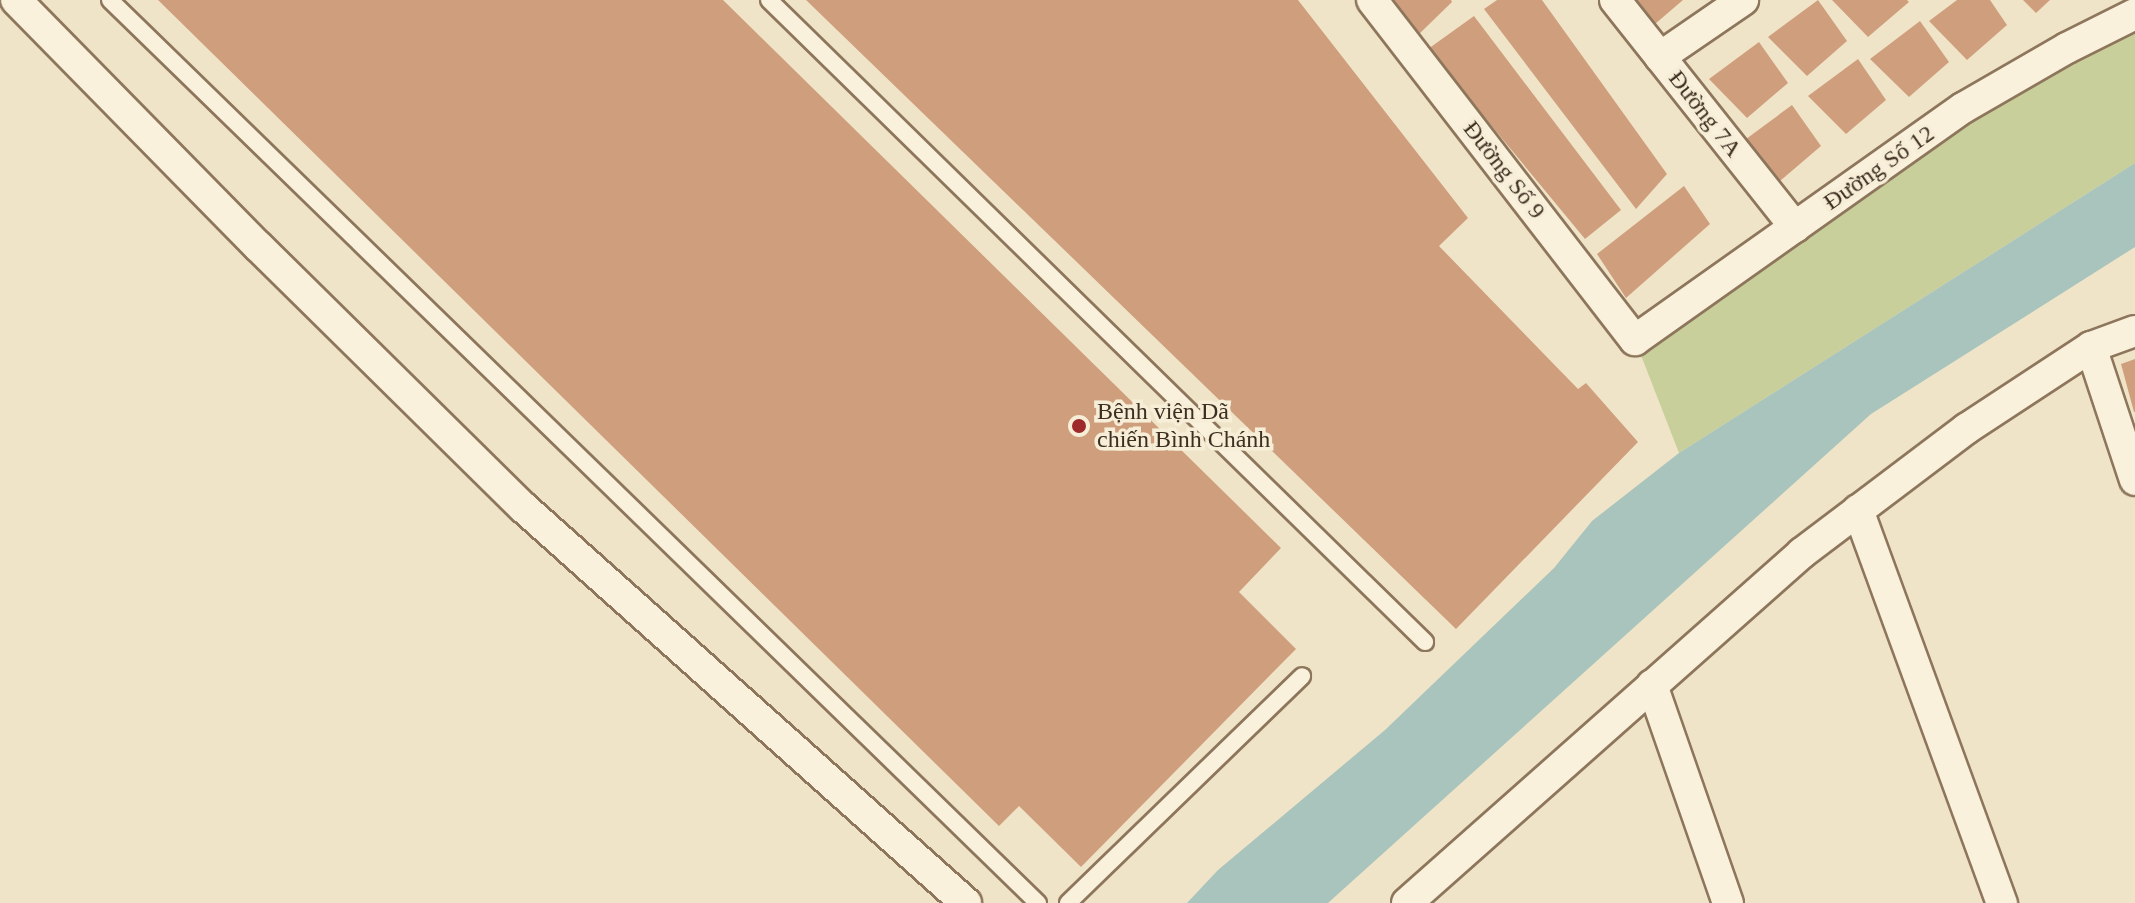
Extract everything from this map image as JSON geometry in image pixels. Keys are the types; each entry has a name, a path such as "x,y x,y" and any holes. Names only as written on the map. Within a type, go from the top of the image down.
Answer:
{"street":[{"path":"16,0 259,247 524,508 966,903"},
{"name":"Đường Số 9","path":"1372,0 1635,340"},
{"name":"Đường 7A","path":"1615,0 1795,227"},
{"path":"1660,57 1743,0"},
{"name":"Đường Số 12","path":"1635,340 1963,108 2067,48 2135,14"},
{"path":"1407,903 1439,891 1652,685 1802,553 1966,429 2091,347 2135,331"},
{"path":"2091,347 2135,480"},
{"path":"1858,510 2002,903"},
{"path":"1652,685 1728,903"}],"lane":[{"path":"110,0 1038,903"},
{"path":"769,0 1425,642"},
{"path":"1068,903 1302,676"}],"green space":[{"path":"2135,14 2135,163 1679,453 1635,340 1963,108"}],"water":[{"path":"2135,163 2135,247 1871,414 1328,903 1187,903 1218,870 1385,730 1554,568 1592,521 1679,453"}],"building":[{"path":"158,0 723,0 1281,548 1239,592 1296,649 1081,867 1019,806 999,826"},
{"path":"806,0 1298,0 1468,218 1439,246 1578,389 1586,383 1638,442 1456,629"},
{"path":"1387,0 1451,0 1452,2 1416,37"},
{"path":"1497,0 1542,0 1667,174 1636,209 1484,9"},
{"path":"1632,0 1683,0 1655,24"},
{"path":"1818,0 1847,41 1807,76 1768,37"},
{"path":"1832,0 1907,0 1909,2 1868,37"},
{"path":"1957,0 1990,0 2007,25 1967,60 1929,21"},
{"path":"2023,0 2050,0 2036,13"},
{"path":"1474,16 1621,210 1585,239 1428,49"},
{"path":"1920,21 1949,62 1909,97 1870,59"},
{"path":"1759,42 1788,83 1747,118 1709,79"},
{"path":"1858,59 1886,100 1846,134 1808,96"},
{"path":"1792,105 1821,146 1780,181 1742,142"},
{"path":"1684,186 1710,224 1626,298 1597,254"},
{"path":"2135,359 2135,412 2134,412 2121,364"}],"place":[{"name":"Bệnh viện Dã chiến Bình Chánh","path":"1079,426"}]}
